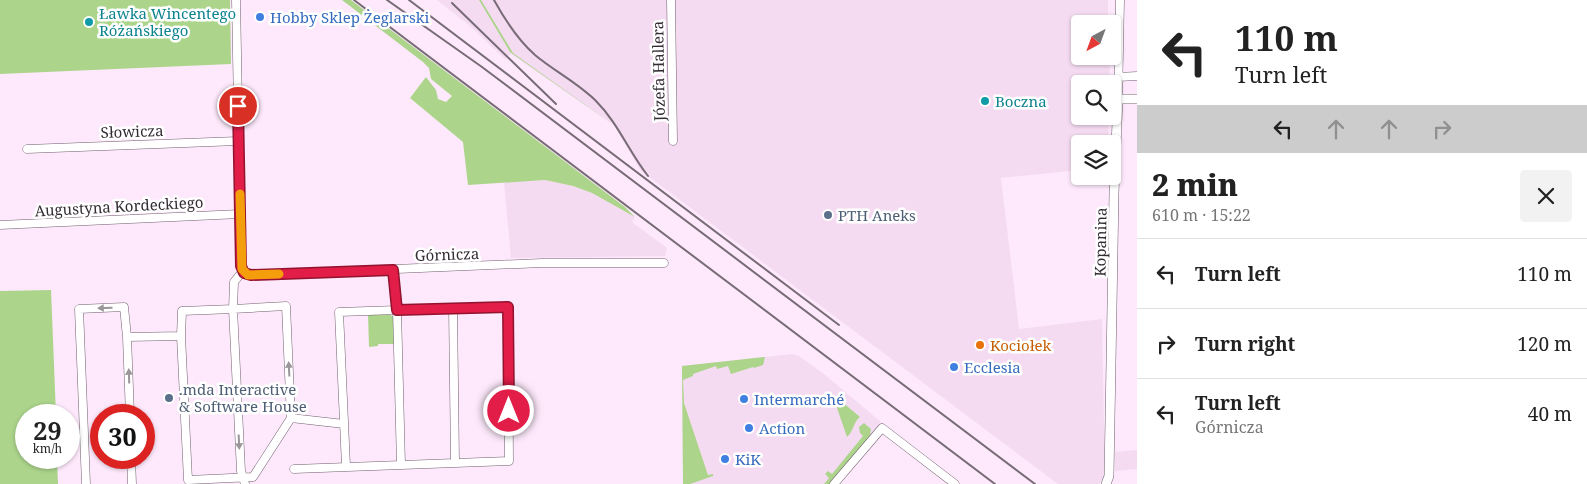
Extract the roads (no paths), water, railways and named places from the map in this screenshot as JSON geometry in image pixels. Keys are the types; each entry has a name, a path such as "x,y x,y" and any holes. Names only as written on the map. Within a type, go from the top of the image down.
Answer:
{"street":[{"path":"236,0 241,266 243,271 234,282 233,309 241,472 244,481"},
{"name":"Józefa Hallera","path":"671,0 673,141"},
{"name":"Kopanina","path":"1118,75 1120,0"},
{"path":"1121,77 1137,76"},
{"path":"1121,99 1137,99"},
{"name":"Kopanina","path":"1106,484 1109,476 1117,125"},
{"name":"Słowicza","path":"27,148 238,141"},
{"name":"Augustyna Kordeckiego","path":"0,225 240,214"},
{"name":"Górnicza","path":"243,271 251,275 542,264 664,263"},
{"path":"393,270 397,310 401,465"},
{"path":"286,306 291,418 253,477 244,481 188,482 181,336 182,311 286,306"},
{"path":"86,484 79,309 124,307 130,404"},
{"path":"294,469 510,461 508,307 339,312 346,466"},
{"path":"453,308 455,462"},
{"path":"127,337 181,336"},
{"path":"291,418 344,424"},
{"path":"834,484 882,428 955,484"},
{"path":"131,469 132,484"}],"railway":[{"path":"354,0 995,484"},
{"path":"387,0 482,67 1035,484"},
{"path":"409,0 839,325"},
{"path":"494,0 512,29 529,49 542,61 582,88 604,110 648,176"},
{"path":"452,3 556,104"}],"place":[{"name":"Hobby Sklep Żeglarski","path":"260,17"},
{"name":"Ławka Wincentego Różańskiego","path":"89,22"},
{"name":"Boczna","path":"985,101"},
{"name":"PTH Aneks","path":"828,215"},
{"name":"Kociołek","path":"980,345"},
{"name":"Ecclesia","path":"954,367"},
{"name":".mda Interactive & Software House","path":"169,398"},
{"name":"Intermarché","path":"744,399"},
{"name":"Action","path":"749,428"},
{"name":"KiK","path":"725,459"}]}
